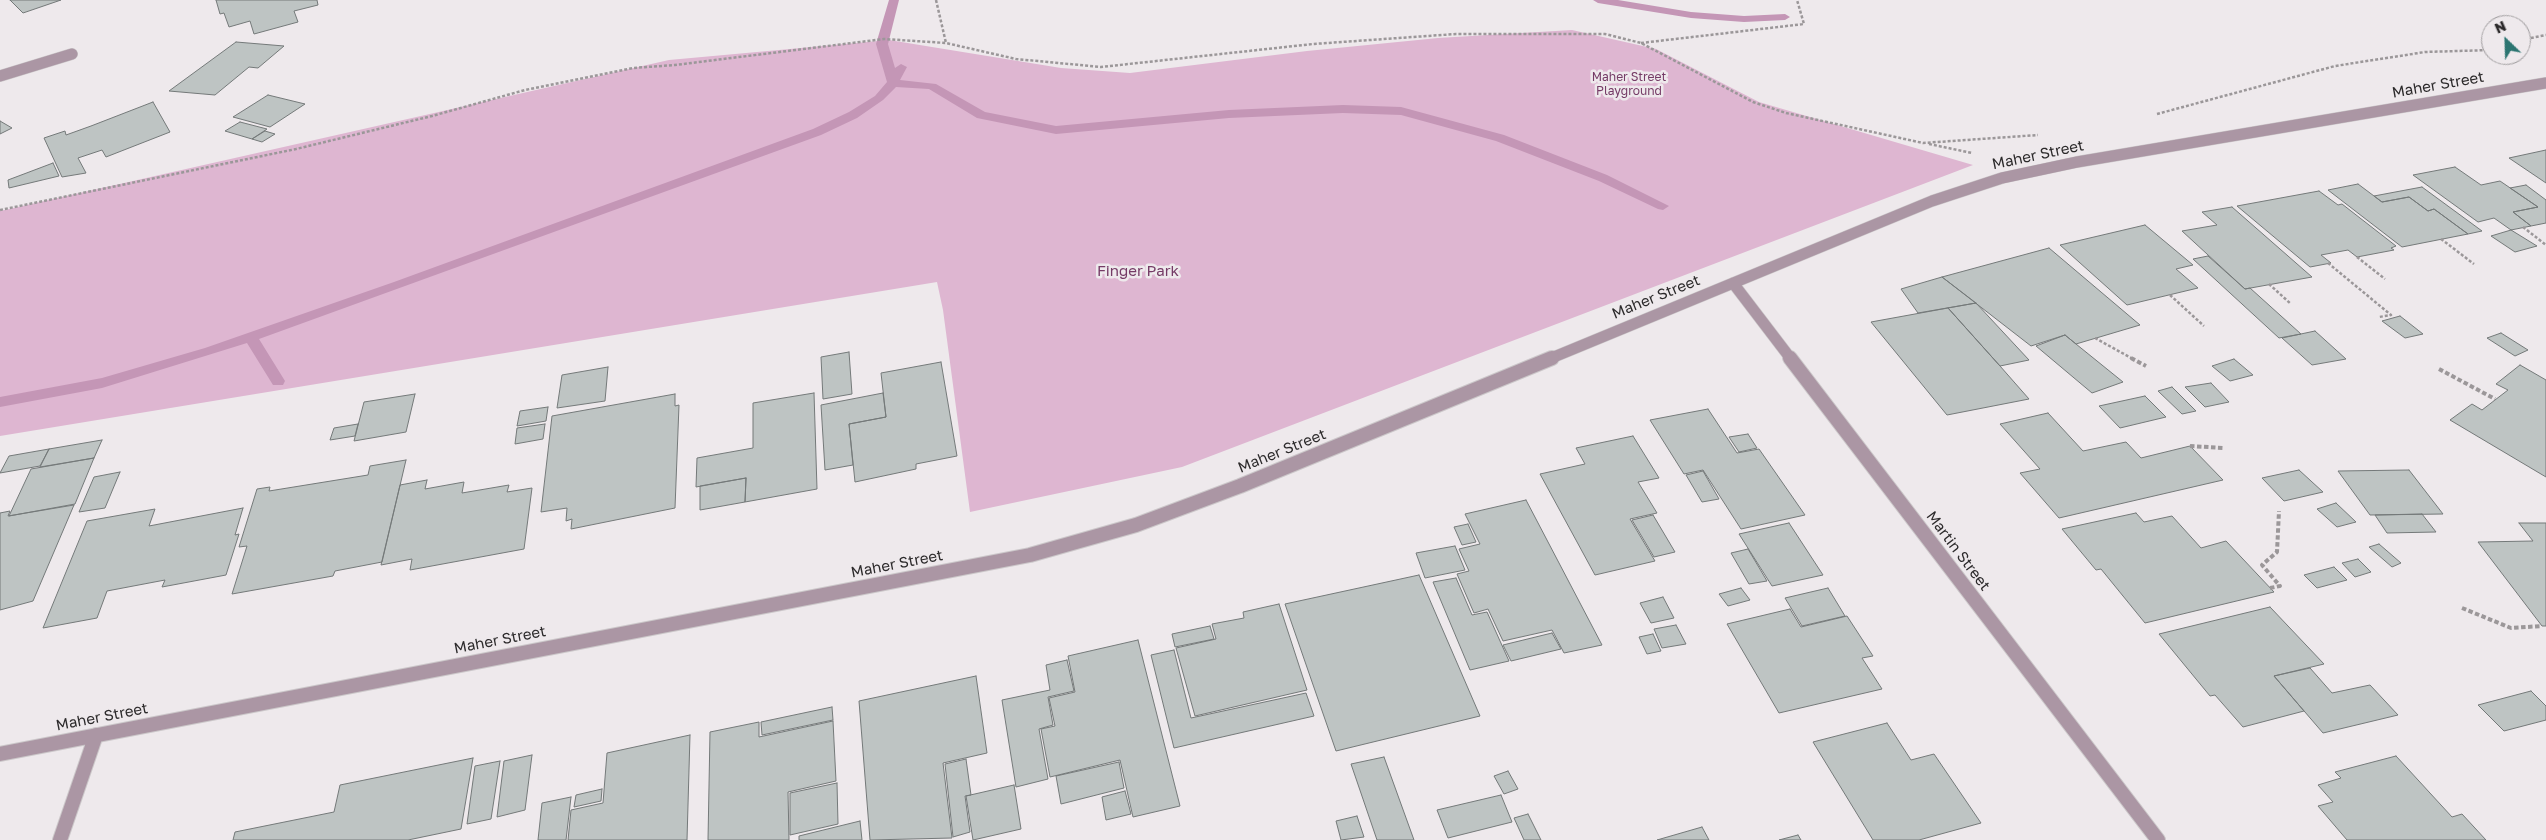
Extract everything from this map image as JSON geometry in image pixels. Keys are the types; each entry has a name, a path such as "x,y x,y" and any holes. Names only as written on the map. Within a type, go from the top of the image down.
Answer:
{"street":[{"path":"0,76 72,54"},
{"name":"Maher Street","path":"0,754 1030,555 1136,525 1240,486 1932,201 2002,178 2077,162 2545,85"},
{"name":"Martin Street","path":"1733,283 2158,840"},
{"path":"60,840 96,735"}],"path":[{"path":"936,0 946,43"},
{"path":"1641,43 1804,24 1797,0"},
{"path":"0,210 296,149 432,116 525,90 633,68 675,65 884,39 946,43 1016,59 1062,65 1101,67 1154,63 1304,44 1456,34 1604,34 1641,43 1753,102 1786,113 1923,143 2011,139 2046,134"},
{"path":"2531,38 2546,35"},
{"path":"2151,115 2274,84 2335,66 2425,52 2481,50"},
{"path":"2523,227 2546,245"},
{"path":"2441,240 2474,264"},
{"path":"2357,257 2385,279"},
{"path":"2328,263 2391,315 2379,317"},
{"path":"2269,284 2291,304"},
{"path":"2170,295 2204,326"},
{"path":"2096,338 2146,366"},
{"path":"2439,369 2495,399"},
{"path":"2190,446 2224,448"},
{"path":"2270,588 2280,586 2262,565 2278,552 2279,511"},
{"path":"2462,608 2511,628 2542,626"}],"green space":[{"name":"Finger Park","path":"1572,30 1656,49 1759,102 1973,165 1182,467 970,512 943,310 937,282 0,436 0,211 669,60 889,40 1061,68 1130,73 1307,51 1438,38"}],"building":[{"path":"10,0 61,0 23,13"},
{"path":"216,0 317,0 318,5 294,11 298,22 254,34 250,21 229,27 224,13 220,14"},
{"path":"236,42 284,46 258,68 249,67 215,95 169,91"},
{"path":"268,95 305,104 270,127 233,117"},
{"path":"153,102 170,132 106,157 102,150 78,158 86,173 62,177 44,138 65,131 66,135"},
{"path":"0,121 12,128 0,134"},
{"path":"240,122 267,129 252,139 225,131"},
{"path":"265,131 275,134 262,142 252,139"},
{"path":"2546,150 2546,183 2509,158"},
{"path":"53,163 59,176 9,188 8,180"},
{"path":"2455,167 2481,185 2500,181 2538,207 2513,212 2531,226 2511,230 2494,218 2478,222 2413,175"},
{"path":"2358,184 2382,202 2409,197 2428,211 2434,209 2468,234 2402,247 2328,190"},
{"path":"2526,185 2546,200 2546,223 2531,226 2513,212 2538,207 2510,188"},
{"path":"2422,187 2482,231 2468,234 2434,209 2428,211 2409,197 2382,202 2374,196"},
{"path":"2319,191 2338,205 2342,204 2396,246 2391,248 2394,250 2357,257 2348,250 2321,255 2331,263 2310,267 2237,206"},
{"path":"2232,207 2312,277 2245,289 2182,231 2217,225 2202,212"},
{"path":"2145,225 2193,265 2176,269 2198,288 2127,305 2060,245"},
{"path":"2511,230 2537,246 2515,252 2491,236"},
{"path":"2049,248 2140,325 2076,344 2065,335 2031,346 1942,277"},
{"path":"2208,256 2245,289 2250,288 2301,334 2279,338 2193,259"},
{"path":"1942,277 1976,303 1918,313 1901,289"},
{"path":"1976,303 2029,360 2000,366 1948,308"},
{"path":"1948,308 2029,399 1947,415 1871,322"},
{"path":"2400,316 2423,334 2405,338 2382,321"},
{"path":"2315,331 2346,359 2312,365 2282,338"},
{"path":"2501,333 2528,350 2515,356 2487,338"},
{"path":"2065,335 2123,382 2092,393 2036,346"},
{"path":"849,352 852,394 823,399 821,357"},
{"path":"2234,359 2253,375 2230,381 2212,366"},
{"path":"941,362 957,456 916,464 916,469 855,482 849,424 886,417 881,373"},
{"path":"2520,365 2546,380 2546,477 2450,420 2472,404 2482,410 2508,390 2496,384"},
{"path":"608,367 605,401 557,408 562,375"},
{"path":"2211,383 2229,402 2205,407 2185,387"},
{"path":"2172,387 2196,411 2182,414 2158,391"},
{"path":"814,393 817,489 745,502 746,478 696,487 697,458 753,448 753,403"},
{"path":"883,393 886,417 849,424 853,465 825,470 821,405"},
{"path":"415,394 406,432 354,441 364,402"},
{"path":"675,394 675,406 679,405 675,508 571,529 572,519 566,521 567,508 541,512 552,416"},
{"path":"2145,396 2166,417 2120,428 2099,406"},
{"path":"548,407 546,421 517,426 520,411"},
{"path":"1708,409 1737,453 1759,449 1805,515 1741,529 1703,470 1684,474 1650,420"},
{"path":"2048,413 2083,451 2126,442 2141,458 2190,446 2223,480 2059,518 2020,473 2040,469 2000,424"},
{"path":"358,424 355,436 330,440 334,428"},
{"path":"545,424 543,439 515,444 517,428"},
{"path":"1748,434 1757,448 1739,452 1729,437"},
{"path":"1633,436 1659,478 1638,482 1657,513 1630,519 1655,561 1595,575 1540,474 1585,464 1576,448"},
{"path":"102,440 94,458 40,467 49,449"},
{"path":"49,449 40,466 0,473 9,456"},
{"path":"94,458 75,504 9,516 31,469"},
{"path":"406,460 382,562 335,571 333,576 232,594 247,546 239,547 257,489 270,487 269,491 368,475 370,466"},
{"path":"2299,470 2323,492 2284,501 2262,478"},
{"path":"2409,470 2443,514 2370,515 2338,471"},
{"path":"1703,471 1719,499 1702,502 1686,475"},
{"path":"120,472 105,508 79,512 94,477"},
{"path":"746,478 745,502 700,510 700,486"},
{"path":"427,480 425,489 464,482 462,493 509,485 507,492 532,488 524,549 410,570 412,559 381,565 400,485"},
{"path":"1526,500 1602,645 1564,653 1552,630 1503,641 1488,609 1474,613 1457,574 1469,571 1459,549 1480,544 1465,514"},
{"path":"2336,503 2356,522 2337,527 2317,509"},
{"path":"74,505 33,601 0,610 0,513 10,511 8,516"},
{"path":"243,508 235,535 239,534 226,575 162,587 165,580 107,591 97,618 43,628 87,521 155,509 149,526"},
{"path":"2136,513 2144,522 2172,516 2201,548 2226,541 2274,592 2145,623 2101,569 2096,570 2062,529"},
{"path":"2422,514 2436,532 2387,533 2375,515"},
{"path":"1653,515 1675,552 1654,557 1632,520"},
{"path":"1789,523 1823,575 1772,586 1739,534"},
{"path":"2519,523 2546,523 2546,626 2542,626 2478,542 2533,541"},
{"path":"1468,524 1476,542 1462,545 1454,527"},
{"path":"2379,544 2401,563 2392,567 2369,547"},
{"path":"1455,546 1465,570 1425,578 1416,553"},
{"path":"1748,549 1767,581 1749,584 1731,553"},
{"path":"2358,559 2371,572 2355,577 2342,563"},
{"path":"2334,567 2347,580 2317,588 2304,575"},
{"path":"1419,575 1480,716 1336,751 1285,604"},
{"path":"1456,578 1472,615 1487,612 1509,661 1470,670 1433,582"},
{"path":"1741,588 1750,600 1728,606 1719,594"},
{"path":"1828,588 1845,616 1802,626 1785,598"},
{"path":"1663,597 1674,618 1651,623 1640,603"},
{"path":"1279,604 1307,690 1195,716 1176,648 1216,639 1212,624 1244,618 1243,612"},
{"path":"2270,607 2324,664 2274,676 2304,711 2243,727 2215,695 2210,696 2159,634"},
{"path":"1790,609 1801,627 1847,616 1873,656 1862,658 1882,689 1779,713 1727,624"},
{"path":"1676,625 1686,644 1662,648 1654,629"},
{"path":"1210,626 1214,639 1175,647 1172,634"},
{"path":"1552,633 1561,649 1511,661 1503,645"},
{"path":"1653,634 1661,651 1647,654 1639,637"},
{"path":"1138,640 1180,806 1133,817 1120,760 1050,777 1041,729 1055,726 1049,698 1075,692 1068,656"},
{"path":"1174,650 1191,718 1306,693 1314,716 1174,748 1151,655"},
{"path":"1067,660 1074,691 1048,697 1053,725 1039,729 1048,779 1016,787 1002,700 1050,690 1046,665"},
{"path":"2310,668 2332,693 2370,685 2398,715 2323,733 2274,676"},
{"path":"976,676 987,753 943,763 952,838 870,840 859,701"},
{"path":"2531,691 2546,706 2546,720 2504,731 2478,705"},
{"path":"832,707 833,720 762,735 761,722"},
{"path":"833,721 836,781 788,792 789,840 708,840 710,732 759,722 759,737"},
{"path":"1887,723 1911,760 1934,754 1981,823 1919,840 1873,840 1813,742"},
{"path":"690,735 687,840 568,840 571,810 603,803 607,753"},
{"path":"532,755 525,810 497,817 504,761"},
{"path":"2396,756 2452,817 2462,814 2486,840 2347,840 2318,806 2333,802 2318,785 2341,778 2335,772"},
{"path":"1384,757 1414,840 1377,840 1351,764"},
{"path":"473,758 461,829 408,840 233,840 235,832 334,812 340,785"},
{"path":"966,759 971,795 965,796 970,832 953,837 945,764"},
{"path":"500,761 491,819 467,824 475,766"},
{"path":"1119,762 1124,788 1061,804 1056,776"},
{"path":"1508,771 1518,789 1504,794 1494,776"},
{"path":"837,783 838,824 790,835 790,793"},
{"path":"1014,785 1021,829 973,840 966,796"},
{"path":"602,789 601,801 574,807 576,795"},
{"path":"1125,791 1131,814 1106,820 1102,797"},
{"path":"1501,795 1512,822 1448,838 1437,810"},
{"path":"571,797 566,840 538,840 542,803"},
{"path":"1528,814 1541,840 1524,840 1514,818"},
{"path":"1357,816 1364,837 1341,840 1336,821"},
{"path":"860,821 862,840 799,840 799,836"},
{"path":"1702,827 1709,840 1657,840"},
{"path":"1798,835 1801,840 1779,840"}],"waterway":[{"path":"893,83 882,44 894,0"},
{"path":"1598,0 1691,15 1744,19 1785,17"},
{"path":"893,83 901,67"},
{"path":"250,337 399,285 817,132 853,115 879,98 893,83"},
{"path":"893,83 932,86 981,115 1056,130 1229,114 1343,109 1401,111 1500,138 1603,178 1663,206"},
{"path":"0,402 102,383 250,337"},
{"path":"250,337 278,381"}],"park label":[{"name":"Maher Street Playground","path":"1629,84"}]}
